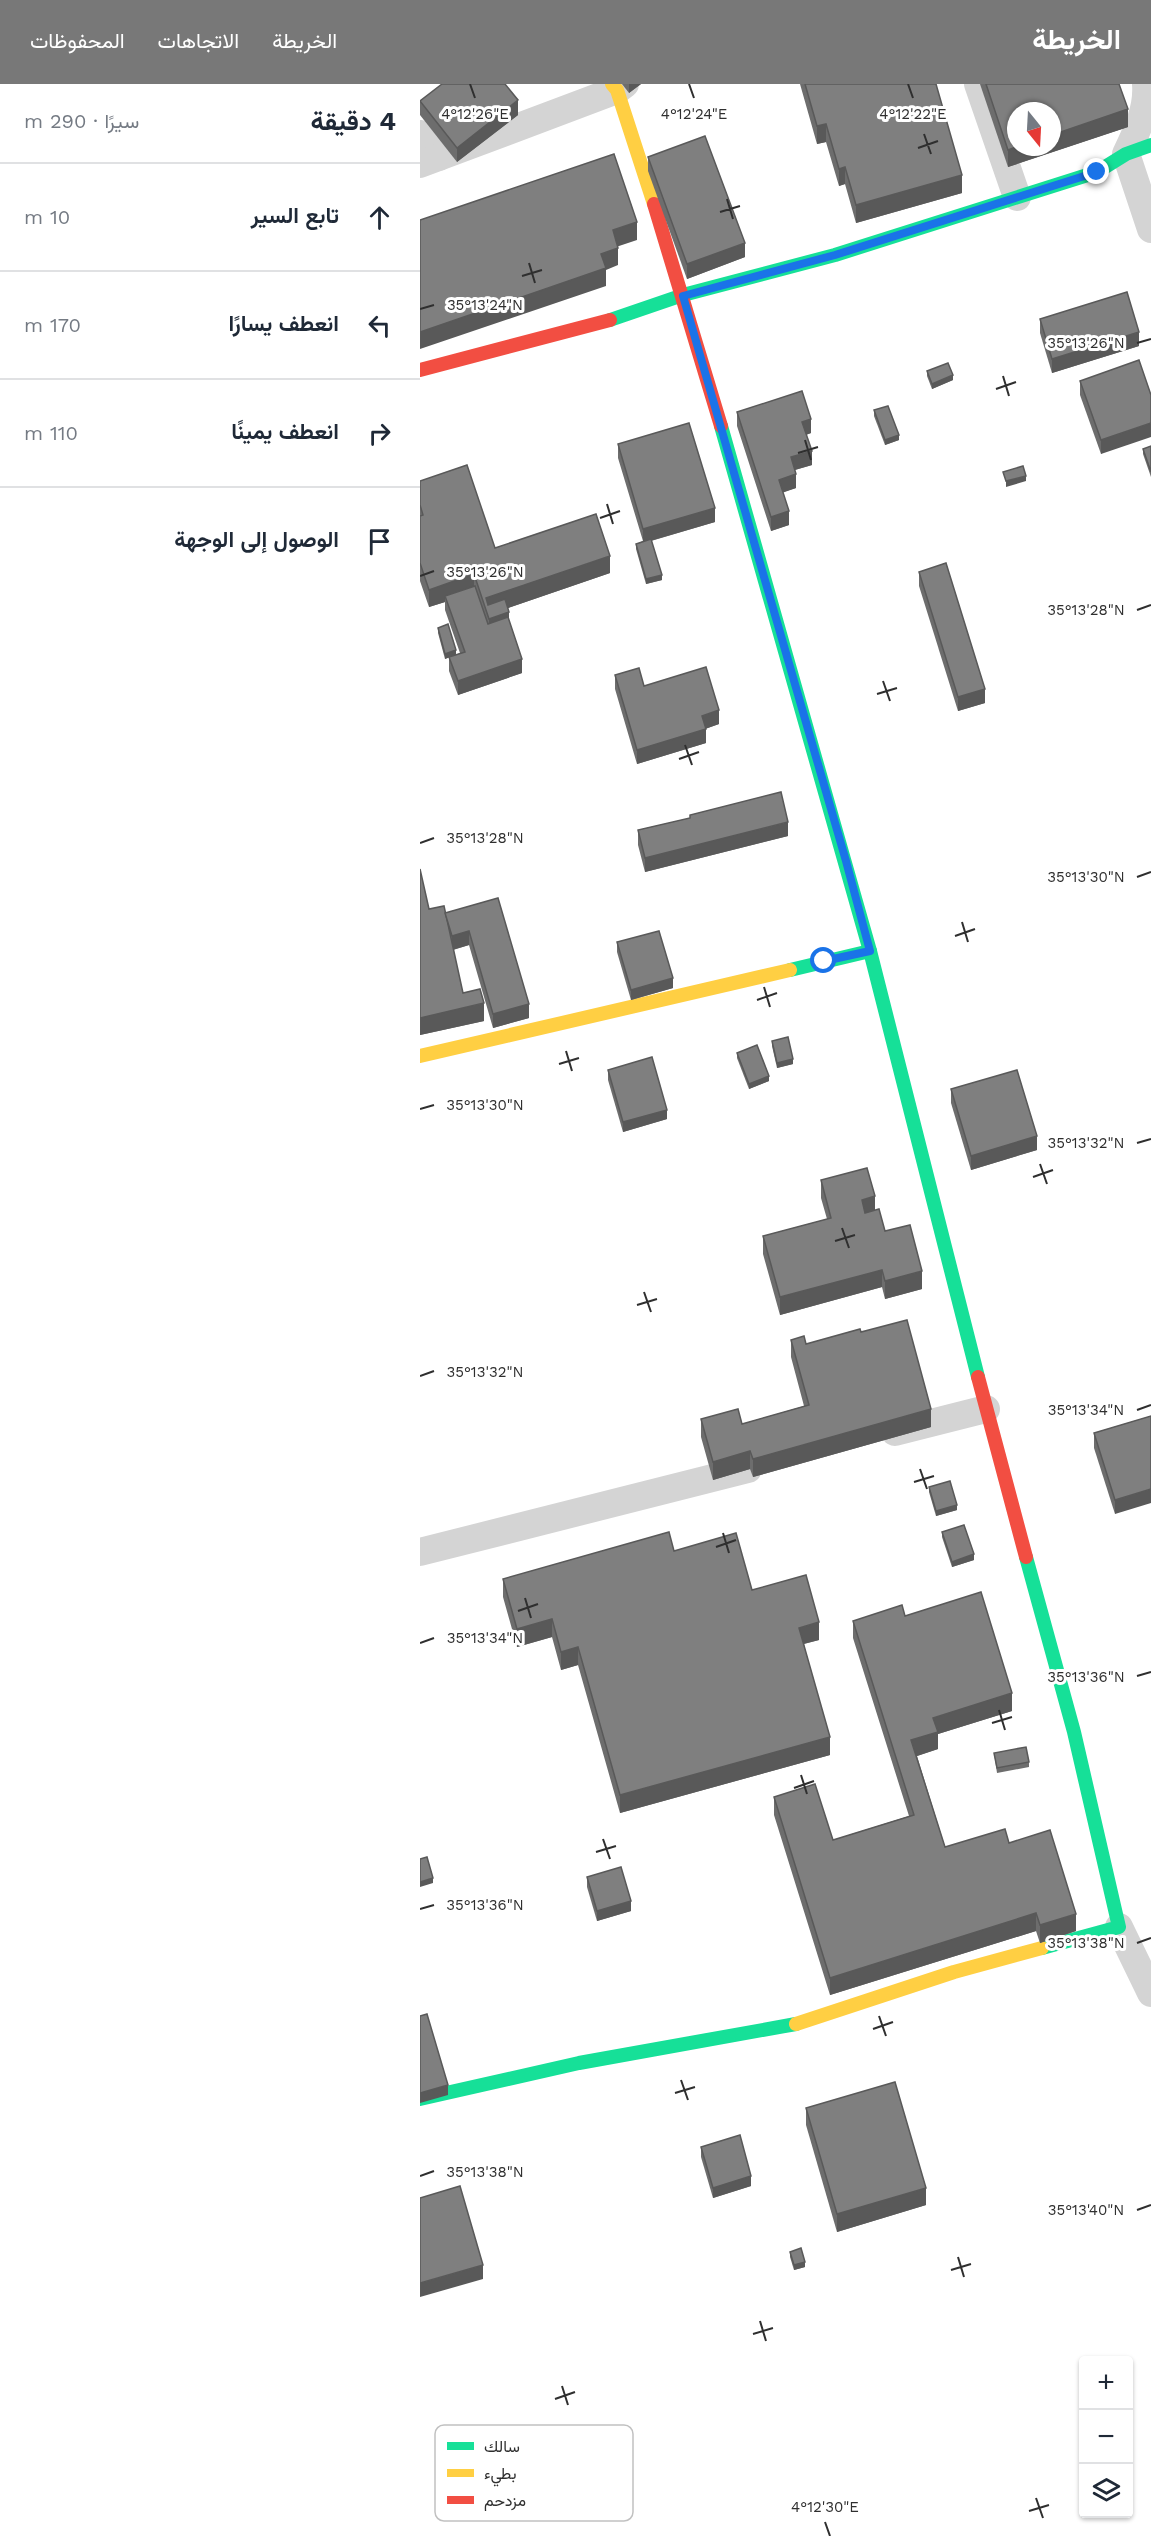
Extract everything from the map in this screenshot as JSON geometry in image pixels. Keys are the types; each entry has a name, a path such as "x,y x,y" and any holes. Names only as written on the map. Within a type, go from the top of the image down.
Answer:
{"street":[{"path":"978,84 1017,198"},
{"path":"1146,84 1147,98 1140,123 1138,159 1151,229"},
{"path":"420,134 430,161 618,86 683,296 846,861 986,1409 1074,1732 1119,1927 1151,1993"},
{"path":"420,370 588,327 683,296 835,255 1138,159"},
{"path":"420,1056 870,951"},
{"path":"871,1438 986,1409"},
{"path":"420,1552 778,1461"},
{"path":"420,2099 579,2063 808,2022 954,1972 1119,1927"}],"building":[{"path":"442,84 505,84 518,100 457,148 420,101"},
{"path":"805,84 936,84 962,175 856,205 845,167 839,169 826,124 817,126"},
{"path":"986,84 1119,84 1128,109 1061,132 1061,102 1007,102 1007,147"},
{"path":"705,136 745,243 687,264 648,157"},
{"path":"614,154 637,222 613,230 618,248 601,254 606,268 420,332 420,220"},
{"path":"1127,292 1139,332 1052,359 1040,319"},
{"path":"1139,360 1151,395 1151,423 1101,440 1080,381"},
{"path":"948,363 953,375 932,384 927,371"},
{"path":"802,391 811,419 802,422 812,451 791,457 796,474 779,480 789,511 771,517 737,412"},
{"path":"888,406 899,435 885,440 874,410"},
{"path":"689,423 715,508 643,529 618,444"},
{"path":"1151,446 1151,472 1143,449"},
{"path":"467,465 495,548 596,514 610,556 486,598 488,605 505,599 509,612 489,619 474,574 429,590 420,563 420,516 423,515 420,505 420,481"},
{"path":"1023,466 1026,476 1006,481 1003,472"},
{"path":"651,539 662,575 646,579 636,544"},
{"path":"946,563 985,689 958,697 919,572"},
{"path":"475,586 488,624 508,617 522,659 458,681 449,657 465,652 445,596"},
{"path":"448,624 456,650 445,654 438,628"},
{"path":"706,667 719,710 702,716 706,729 637,750 615,675 639,668 644,686"},
{"path":"781,792 788,822 645,858 638,830"},
{"path":"420,869 429,909 444,906 463,993 480,989 484,1003 420,1018"},
{"path":"498,898 529,1004 493,1014 469,931 452,936 445,913"},
{"path":"659,931 673,978 631,990 617,942"},
{"path":"788,1037 793,1059 777,1063 772,1041"},
{"path":"757,1045 769,1076 749,1084 737,1053"},
{"path":"652,1057 667,1110 623,1122 608,1070"},
{"path":"1017,1070 1037,1136 971,1156 951,1089"},
{"path":"867,1168 875,1196 862,1200 865,1213 879,1209 885,1231 910,1225 922,1271 885,1281 882,1270 780,1297 763,1236 831,1218 821,1180"},
{"path":"907,1320 931,1409 753,1459 750,1451 713,1462 701,1419 738,1409 742,1424 809,1405 791,1340 804,1336 806,1344 860,1329 861,1332"},
{"path":"1151,1416 1151,1489 1115,1500 1094,1433"},
{"path":"950,1481 957,1505 936,1511 929,1487"},
{"path":"964,1525 974,1554 952,1562 942,1532"},
{"path":"669,1532 674,1551 736,1533 752,1590 806,1575 819,1622 799,1628 830,1737 620,1795 578,1647 561,1652 552,1619 517,1629 503,1579"},
{"path":"981,1592 1012,1693 933,1718 938,1732 911,1740 945,1847 1005,1829 1009,1843 1050,1830 1076,1914 1040,1925 1036,1913 830,1978 774,1797 815,1784 833,1840 914,1815 853,1621 902,1605 905,1616"},
{"path":"1026,1747 1029,1762 997,1768 994,1753"},
{"path":"427,1857 433,1878 420,1882 420,1859"},
{"path":"621,1867 631,1901 597,1911 587,1877"},
{"path":"427,2014 448,2085 420,2093 420,2016"},
{"path":"895,2082 926,2188 837,2214 806,2108"},
{"path":"740,2135 751,2176 713,2188 701,2147"},
{"path":"460,2186 483,2265 420,2283 420,2198"},
{"path":"801,2248 805,2262 794,2265 790,2252"}],"traffic: fast":[{"path":"610,320 683,295 835,255 1097,172 1126,154 1151,145"},
{"path":"721,426 870,951 790,970"},
{"path":"870,951 978,1377"},
{"path":"1026,1557 1074,1732 1119,1927 1042,1948"},
{"path":"420,2099 579,2063 796,2024"}],"traffic: slow":[{"path":"612,84 617,90 654,204"},
{"path":"420,1056 790,970"},
{"path":"796,2024 954,1972 1042,1948"}],"traffic: jam":[{"path":"654,204 721,426"},
{"path":"420,370 610,320"},
{"path":"978,1377 1026,1557"}],"route":[{"path":"824,961 870,951 683,296 835,255 1097,172"}]}
